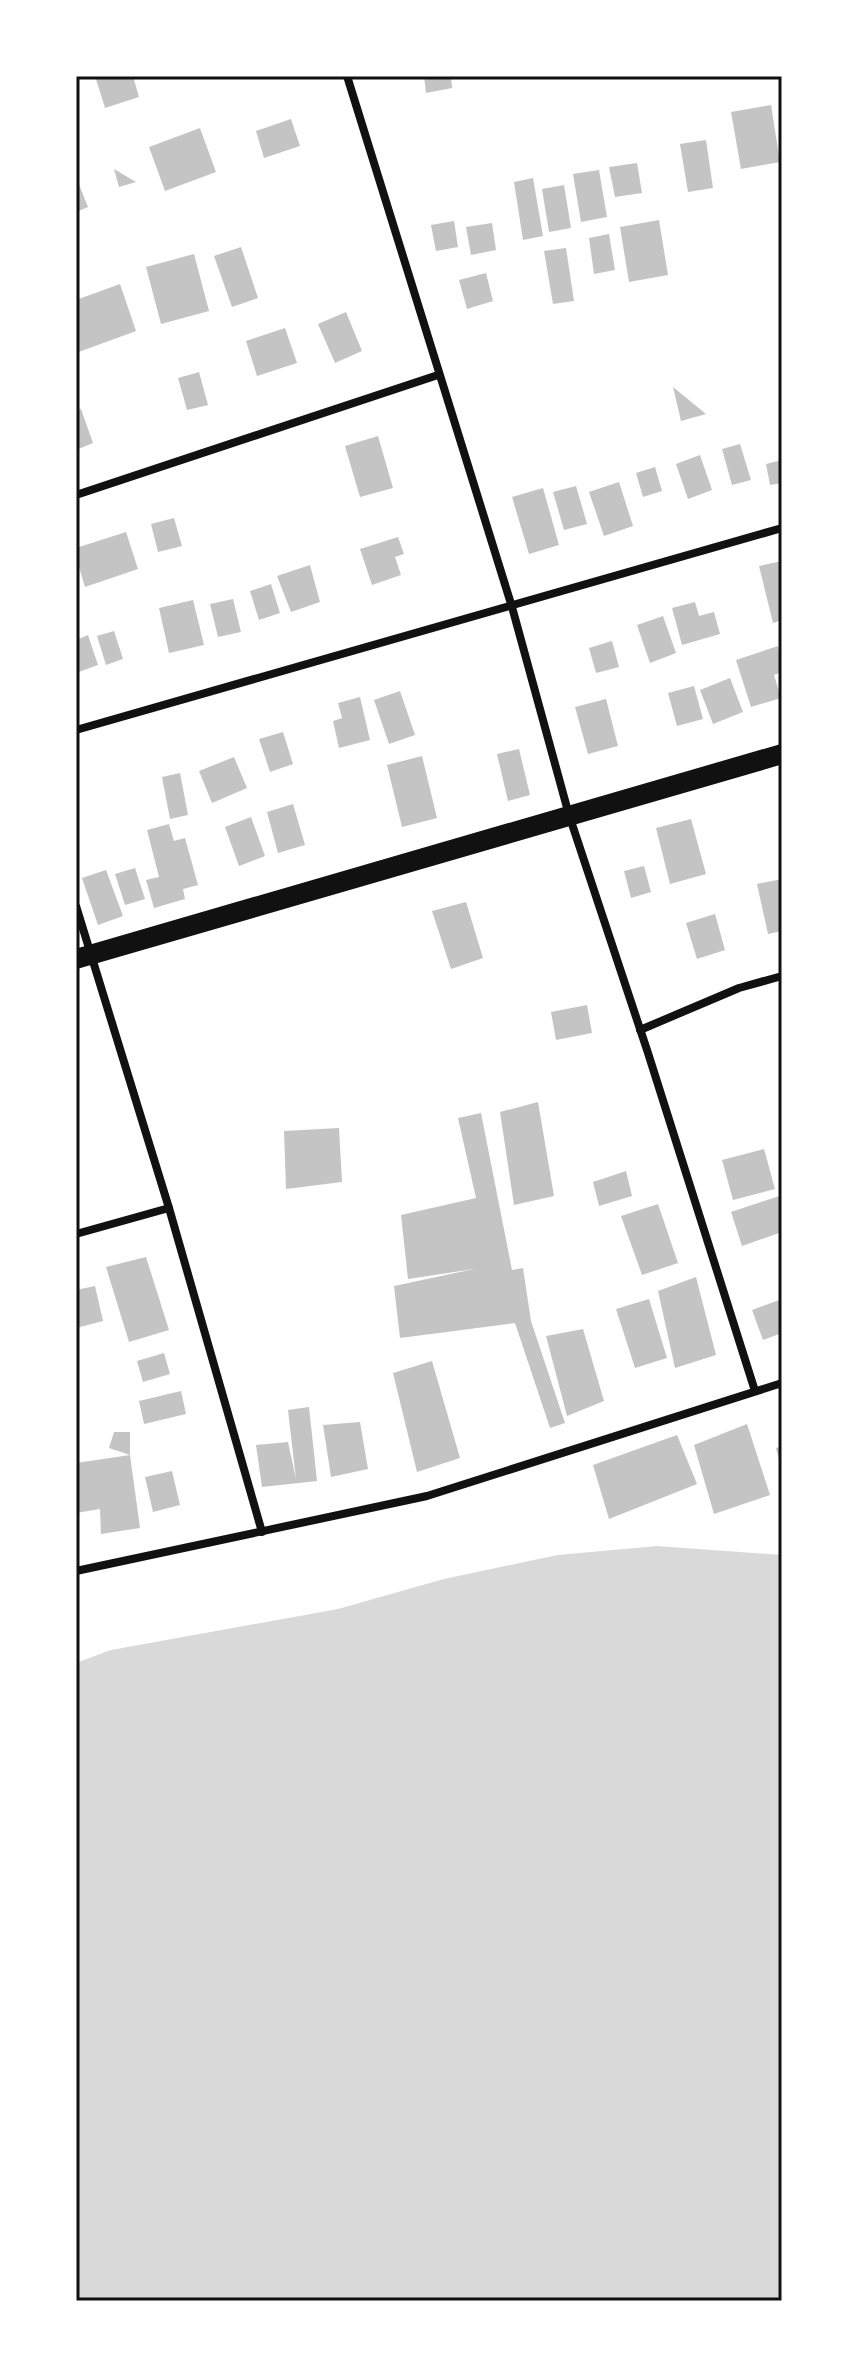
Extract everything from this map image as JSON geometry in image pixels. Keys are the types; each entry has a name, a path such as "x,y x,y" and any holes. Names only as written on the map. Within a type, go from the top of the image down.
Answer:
{"main road":[{"path":"83,957 782,754"}],"street":[{"path":"347,76 512,607 569,815 755,1391"},
{"path":"76,495 438,375"},
{"path":"76,730 782,528"},
{"path":"76,906 83,957 169,1208 262,1532"},
{"path":"640,1030 739,988 782,976"},
{"path":"76,1234 169,1208"},
{"path":"76,1571 427,1496 782,1383"}],"shaded area":[{"path":"657,1546 782,1555 782,2301 76,2301 76,1663 111,1650 338,1609 444,1579 558,1555"}],"building":[{"path":"95,76 133,76 139,97 105,108"},
{"path":"424,76 451,76 452,88 426,93"},
{"path":"771,105 780,162 741,169 731,112"},
{"path":"291,119 300,146 264,158 256,131"},
{"path":"200,128 216,172 165,191 149,147"},
{"path":"706,140 713,188 688,192 680,144"},
{"path":"637,163 642,193 615,197 609,167"},
{"path":"114,169 136,182 119,187"},
{"path":"599,170 607,217 581,222 573,174"},
{"path":"76,177 88,207 76,212"},
{"path":"533,178 543,236 523,240 514,182"},
{"path":"564,185 571,228 549,232 542,189"},
{"path":"659,220 668,275 629,282 620,227"},
{"path":"454,221 458,247 436,251 431,225"},
{"path":"492,223 496,250 471,255 466,227"},
{"path":"609,234 615,270 594,274 589,238"},
{"path":"241,247 258,298 232,307 214,256"},
{"path":"566,248 574,301 553,304 544,251"},
{"path":"194,254 209,311 161,324 146,267"},
{"path":"486,273 493,301 467,309 459,280"},
{"path":"120,284 136,331 76,353 76,300"},
{"path":"346,312 362,351 335,363 318,324"},
{"path":"285,328 297,363 257,376 246,341"},
{"path":"199,372 208,405 187,410 178,378"},
{"path":"673,387 706,414 681,421"},
{"path":"81,409 93,443 76,450 76,410"},
{"path":"378,436 393,488 360,497 345,446"},
{"path":"740,444 751,480 732,485 722,449"},
{"path":"700,455 712,490 688,499 676,464"},
{"path":"782,460 782,483 770,485 766,464"},
{"path":"655,467 662,491 643,497 636,473"},
{"path":"619,482 633,526 604,536 589,492"},
{"path":"576,486 587,524 564,530 553,492"},
{"path":"543,488 559,545 529,554 512,497"},
{"path":"174,518 182,546 158,552 151,524"},
{"path":"126,532 138,569 85,587 76,548"},
{"path":"398,537 404,554 395,557 401,575 372,585 360,549"},
{"path":"782,561 782,620 773,623 759,566"},
{"path":"310,565 320,602 291,612 277,576"},
{"path":"271,584 280,613 259,620 250,591"},
{"path":"233,599 241,632 218,637 210,604"},
{"path":"193,600 204,645 169,653 159,608"},
{"path":"695,602 699,616 714,612 720,634 682,645 672,608"},
{"path":"663,616 676,653 650,663 637,625"},
{"path":"114,631 123,659 106,665 97,636"},
{"path":"88,635 98,665 76,673 76,640"},
{"path":"612,641 619,667 596,673 589,648"},
{"path":"778,646 782,672 774,675 781,698 751,707 736,660"},
{"path":"730,678 743,712 713,724 700,690"},
{"path":"694,686 703,719 677,726 668,693"},
{"path":"400,691 415,735 389,744 374,700"},
{"path":"360,697 370,740 339,748 333,721 342,718 338,703"},
{"path":"606,699 618,746 588,754 575,707"},
{"path":"283,732 293,764 270,772 259,739"},
{"path":"519,749 530,795 508,801 497,754"},
{"path":"422,756 437,818 402,827 387,765"},
{"path":"234,757 247,788 212,803 199,771"},
{"path":"180,773 188,815 170,819 162,777"},
{"path":"293,804 305,845 278,853 267,812"},
{"path":"251,817 265,856 239,866 225,827"},
{"path":"691,819 706,874 670,884 656,828"},
{"path":"169,824 174,841 185,838 198,885 183,889 185,899 154,908 146,880 159,877 147,830"},
{"path":"644,866 651,892 631,898 624,871"},
{"path":"135,868 145,899 125,905 115,874"},
{"path":"106,870 123,916 98,925 82,878"},
{"path":"782,879 782,931 768,934 757,884"},
{"path":"466,902 483,958 451,969 432,911"},
{"path":"715,914 725,950 697,959 686,923"},
{"path":"587,1005 592,1033 556,1040 551,1012"},
{"path":"538,1102 554,1196 514,1205 500,1112"},
{"path":"481,1113 512,1270 523,1268 531,1321 565,1423 550,1428 515,1323 400,1338 394,1286 474,1269 408,1279 401,1215 476,1198 458,1118"},
{"path":"339,1128 342,1182 286,1189 284,1131"},
{"path":"764,1149 775,1189 733,1200 722,1160"},
{"path":"626,1171 632,1196 599,1206 593,1182"},
{"path":"782,1195 782,1232 742,1246 731,1212"},
{"path":"658,1204 678,1263 642,1275 621,1216"},
{"path":"146,1257 169,1330 129,1342 106,1267"},
{"path":"696,1277 716,1355 675,1368 658,1291"},
{"path":"95,1286 103,1321 76,1328 76,1290"},
{"path":"649,1299 667,1358 635,1368 616,1309"},
{"path":"782,1299 782,1333 763,1340 752,1310"},
{"path":"583,1329 604,1401 567,1416 546,1336"},
{"path":"164,1353 170,1374 143,1382 137,1361"},
{"path":"432,1361 460,1458 417,1472 393,1373"},
{"path":"181,1391 186,1414 144,1424 139,1401"},
{"path":"309,1407 317,1481 262,1487 256,1445 288,1442 296,1479 288,1410"},
{"path":"360,1422 368,1469 331,1477 323,1425"},
{"path":"747,1424 770,1495 714,1514 694,1445"},
{"path":"114,1432 130,1432 130,1455 109,1448"},
{"path":"677,1435 697,1484 609,1519 593,1465"},
{"path":"782,1446 782,1467 781,1467 776,1448"},
{"path":"130,1455 140,1528 101,1534 100,1509 76,1513 76,1463"},
{"path":"172,1471 180,1505 153,1512 145,1477"}]}
